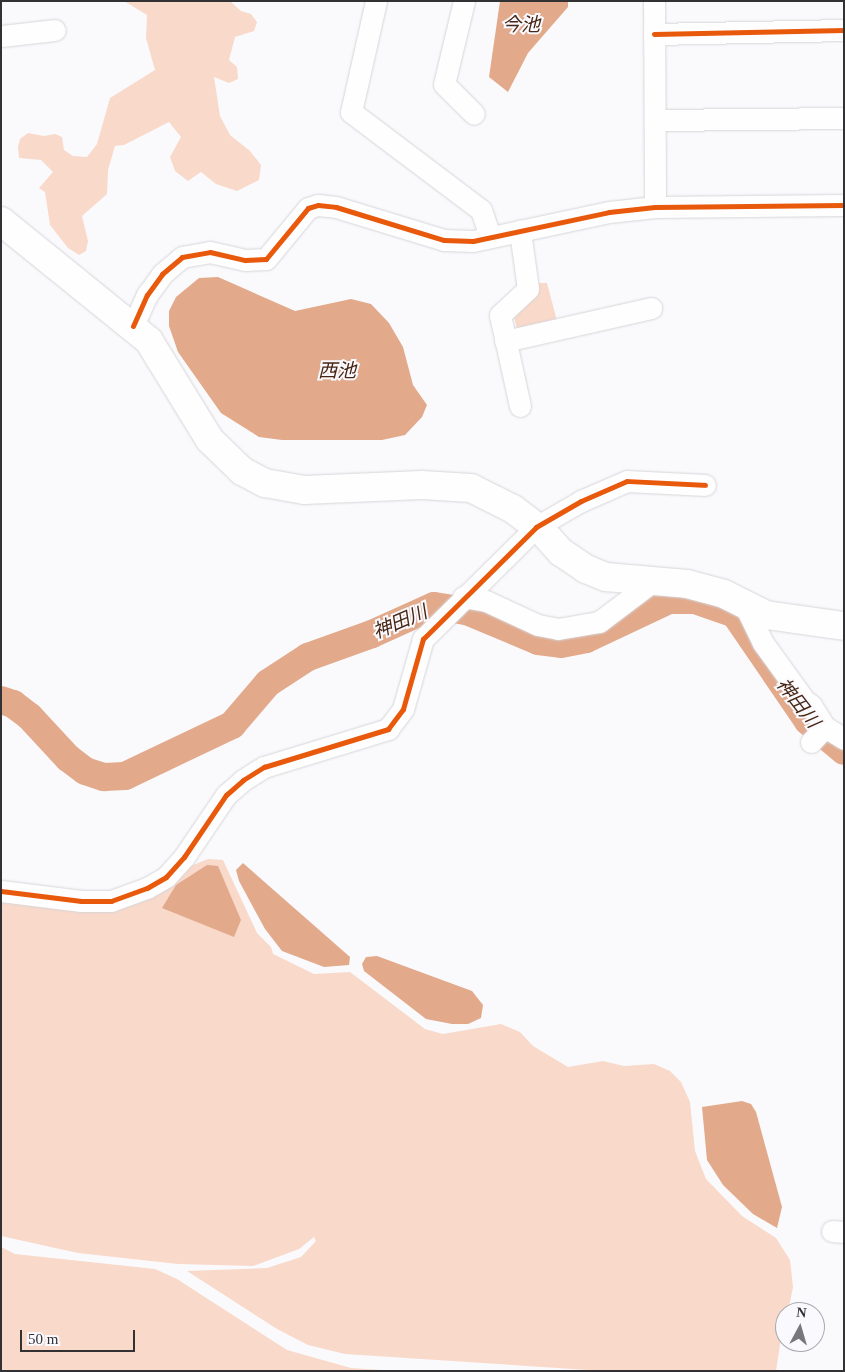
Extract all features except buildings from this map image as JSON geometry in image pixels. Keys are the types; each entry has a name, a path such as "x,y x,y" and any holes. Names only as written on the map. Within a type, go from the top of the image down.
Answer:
{"highway":[{"path":"1,221 101,304 133,326 149,341 210,440 242,472 280,488 304,490 422,485 471,488 513,509 536,527 561,552 586,569 606,577 651,583 669,582 709,589 745,606 785,619 844,626"}],"street":[{"path":"376,1 351,112 481,210 490,236"},
{"path":"464,1 444,84 474,114"},
{"path":"654,1 655,207"},
{"path":"1,36 55,30"},
{"path":"654,34 844,30"},
{"path":"656,120 844,118"},
{"path":"133,326 147,295 162,274 182,257 210,252 245,260 266,258 308,208 318,206 336,207 444,240 473,241 490,236 655,207 844,205"},
{"path":"520,231 528,289 500,315 520,406"},
{"path":"505,341 651,308"},
{"path":"1,891 81,901 110,901 148,888 166,877 184,857 226,795 243,780 264,768 388,729 404,709 423,639 463,597 536,527 581,502 627,481 705,485"},
{"path":"463,597 486,601 538,625 558,629 599,622 651,583"},
{"path":"745,606 763,643 805,702 811,705 830,732"}],"shaded area":[{"path":"124,1 230,1 241,11 251,14 257,22 254,31 235,37 229,60 237,67 238,79 229,83 214,77 220,116 230,135 250,151 261,165 259,180 237,191 216,184 201,172 188,181 175,171 170,157 181,137 169,122 124,145 115,146 108,170 107,194 82,216 88,241 86,251 79,255 68,248 50,225 45,192 39,188 53,172 41,160 19,158 18,147 20,139 28,133 44,136 55,134 62,137 64,150 73,156 87,157 97,144 110,98 155,70 146,38 147,15"},
{"path":"539,283 547,283 557,321 517,329 513,313 539,290"},
{"path":"208,859 223,860 257,933 271,947 273,954 314,974 350,972 425,1029 443,1034 501,1024 520,1032 533,1046 568,1067 603,1061 624,1066 654,1064 670,1071 681,1082 690,1102 695,1151 706,1179 742,1216 776,1238 790,1260 793,1287 790,1302 775,1302 775,1352 779,1352 776,1371 603,1371 345,1354 308,1345 277,1329 187,1271 267,1268 301,1257 316,1241 314,1237 299,1249 253,1266 178,1264 78,1253 1,1236 1,900 82,910"},
{"path":"1,1247 15,1254 155,1269 177,1279 287,1350 351,1368 397,1371 1,1371"}],"water":[{"name":"今池","path":"500,1 568,1 568,7 528,53 508,92 489,77"},
{"name":"西池","path":"218,277 295,311 351,299 371,304 389,323 403,347 413,385 427,405 422,417 405,435 382,440 282,440 259,437 221,413 178,352 169,326 169,311 176,297 199,278"},
{"path":"243,863 350,957 349,965 324,967 282,951 265,929 239,881 236,870"},
{"path":"207,865 218,866 241,920 234,937 162,908 176,885"},
{"path":"377,956 472,991 483,1005 481,1018 468,1024 452,1024 426,1019 364,971 362,964 366,957"},
{"path":"742,1101 751,1104 756,1112 782,1207 777,1228 753,1214 723,1185 707,1160 702,1107"}],"waterway":[{"name":"神田川","path":"1,700 13,704 30,717 68,758 85,771 104,777 125,776 232,725 268,683 308,657 372,634 434,606 467,611 538,641 561,644 586,639 669,600 695,600 735,614 808,721 844,751"}],"cycle path":[{"path":"654,34 844,30"},
{"path":"133,326 147,295 162,274 182,257 210,252 245,260 266,259 308,208 318,205 336,207 444,240 473,241 609,212 655,207 844,205"},
{"path":"1,891 81,901 111,901 147,888 166,877 184,857 226,795 243,780 264,767 388,729 403,709 423,639 536,527 581,501 627,481 705,485"}]}
